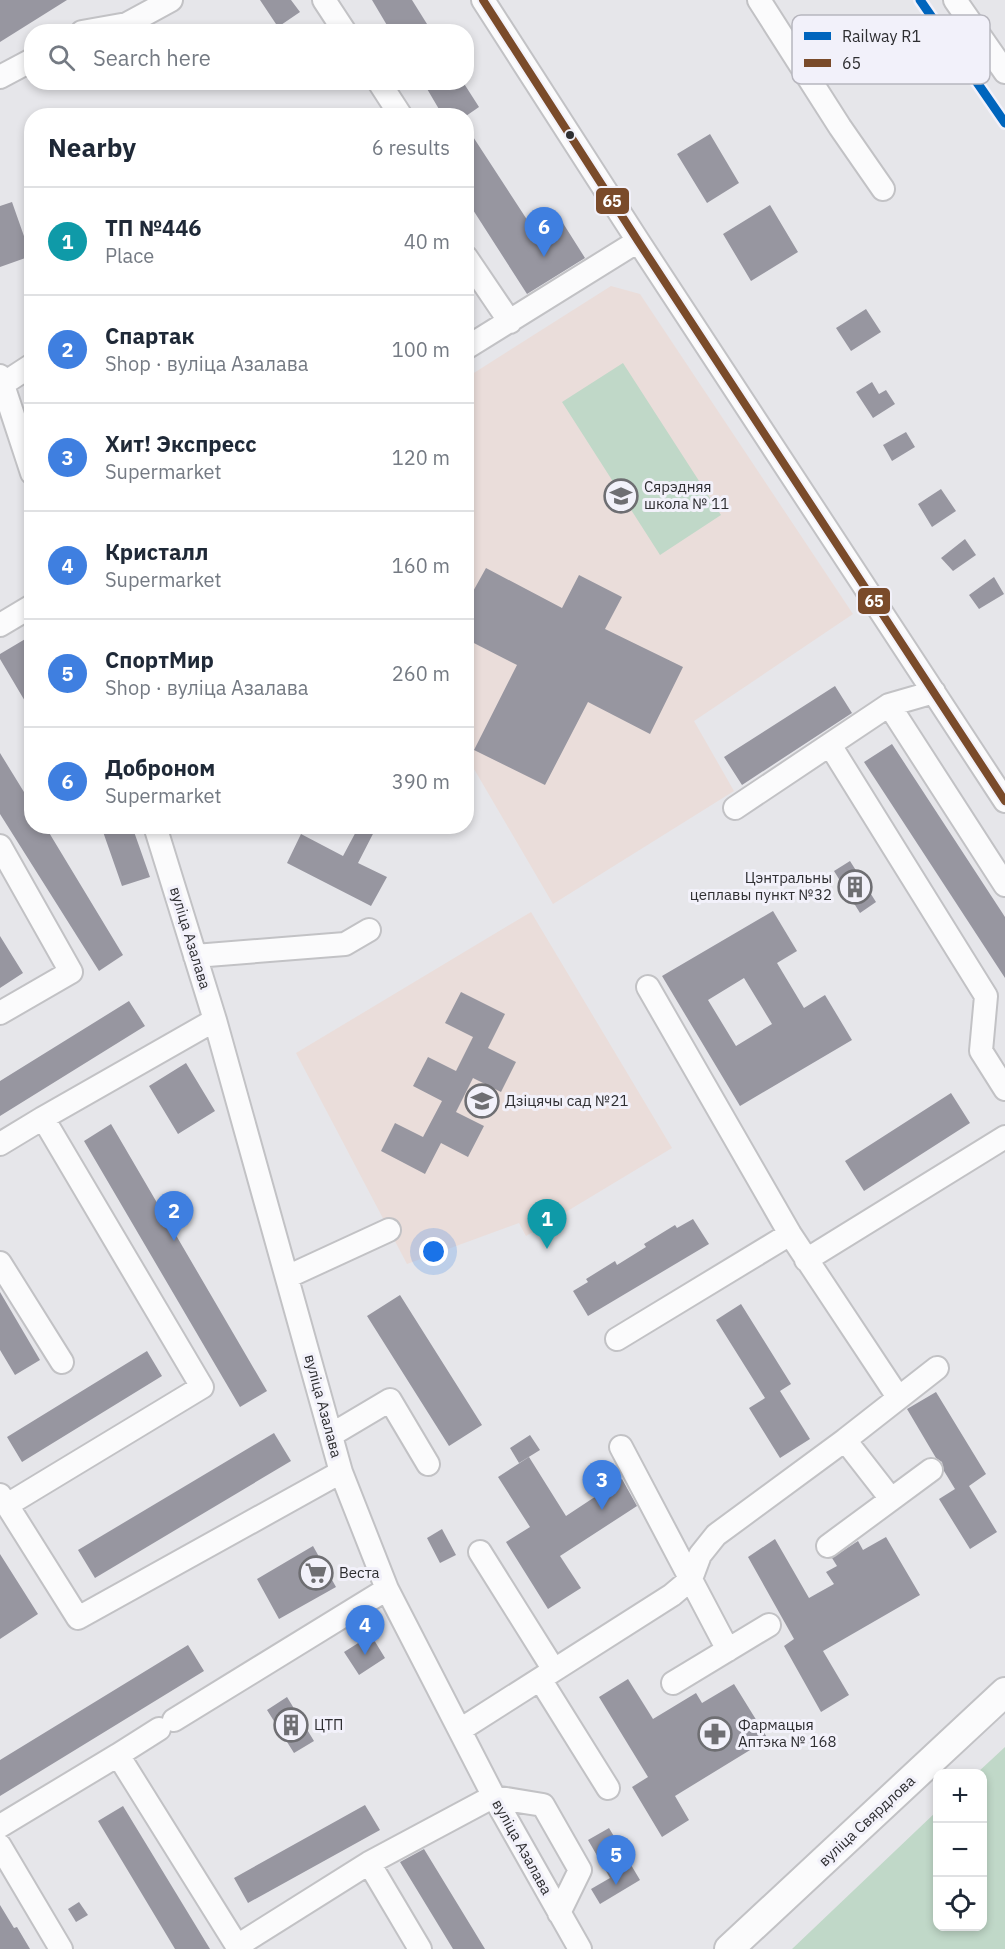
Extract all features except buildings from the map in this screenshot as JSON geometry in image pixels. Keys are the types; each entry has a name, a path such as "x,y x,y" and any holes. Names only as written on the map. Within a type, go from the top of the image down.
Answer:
{"main road":[{"name":"вуліца Свярдлова","path":"729,1949 1005,1692"}],"street":[{"path":"128,24 171,0"},
{"path":"324,0 340,24"},
{"path":"483,0 1005,801"},
{"path":"759,0 792,52"},
{"path":"955,0 965,15"},
{"path":"990,50 1005,72"},
{"path":"0,78 24,64"},
{"path":"813,84 883,189"},
{"path":"384,90 396,108"},
{"path":"474,343 638,241"},
{"path":"474,269 510,322"},
{"path":"24,368 1,380 24,449"},
{"path":"0,625 24,611"},
{"path":"735,808 889,705 934,692"},
{"path":"889,705 1005,885"},
{"path":"830,745 986,996 981,1051 1005,1089"},
{"name":"вуліца Азалава","path":"157,834 215,1020 341,1472 387,1589 494,1797 580,1949"},
{"path":"0,846 71,972 0,1013"},
{"path":"195,956 345,944 369,930"},
{"path":"648,987 790,1234 898,1397"},
{"path":"0,1144 215,1020"},
{"path":"43,1118 202,1387 3,1500 78,1618 341,1472"},
{"path":"806,1260 1005,1137"},
{"path":"287,1277 389,1230"},
{"path":"617,1340 790,1234"},
{"path":"0,1263 62,1362"},
{"path":"460,1730 672,1595 691,1579 700,1555 716,1534 845,1440 937,1368"},
{"path":"331,1435 390,1400 428,1464"},
{"path":"845,1440 891,1499"},
{"path":"621,1447 728,1650"},
{"path":"828,1546 931,1470"},
{"path":"480,1552 608,1788"},
{"path":"0,1826 387,1589"},
{"path":"673,1683 769,1625"},
{"path":"118,1755 238,1947 369,1863 494,1797 543,1805 580,1870 559,1913"},
{"path":"0,1846 62,1949"},
{"path":"369,1863 420,1949"}],"shaded area":[{"name":"Сярэдняя школа № 11","path":"611,286 640,294 853,614 694,721 734,791 553,904 474,769 474,373"},
{"name":"Дзіцячы сад №21","path":"531,912 672,1148 526,1236 519,1223 407,1264 296,1053"}],"green space":[{"path":"623,363 721,515 660,555 562,402"},
{"path":"1005,1747 1005,1949 792,1949 933,1815 933,1931 987,1931 987,1769 981,1769"}],"rail line":[{"name":"R1","path":"920,0 930,15"},
{"name":"R1","path":"978,84 1005,123"}],"transit line":[{"name":"65","path":"483,0 1005,801"}],"place":[{"name":"Доброном","path":"544,257"},
{"name":"Сярэдняя школа № 11","path":"621,496"},
{"name":"Цэнтральны цеплавы пункт №32","path":"855,887"},
{"name":"Дзіцячы сад №21","path":"482,1101"},
{"name":"Спартак","path":"174,1241"},
{"name":"ТП №446","path":"547,1249"},
{"name":"Хит! Экспресс","path":"602,1510"},
{"name":"Веста","path":"316,1573"},
{"name":"Кристалл","path":"365,1655"},
{"name":"ЦТП","path":"291,1725"},
{"name":"Фармацыя Аптэка № 168","path":"715,1734"},
{"name":"СпортМир","path":"616,1885"}]}
